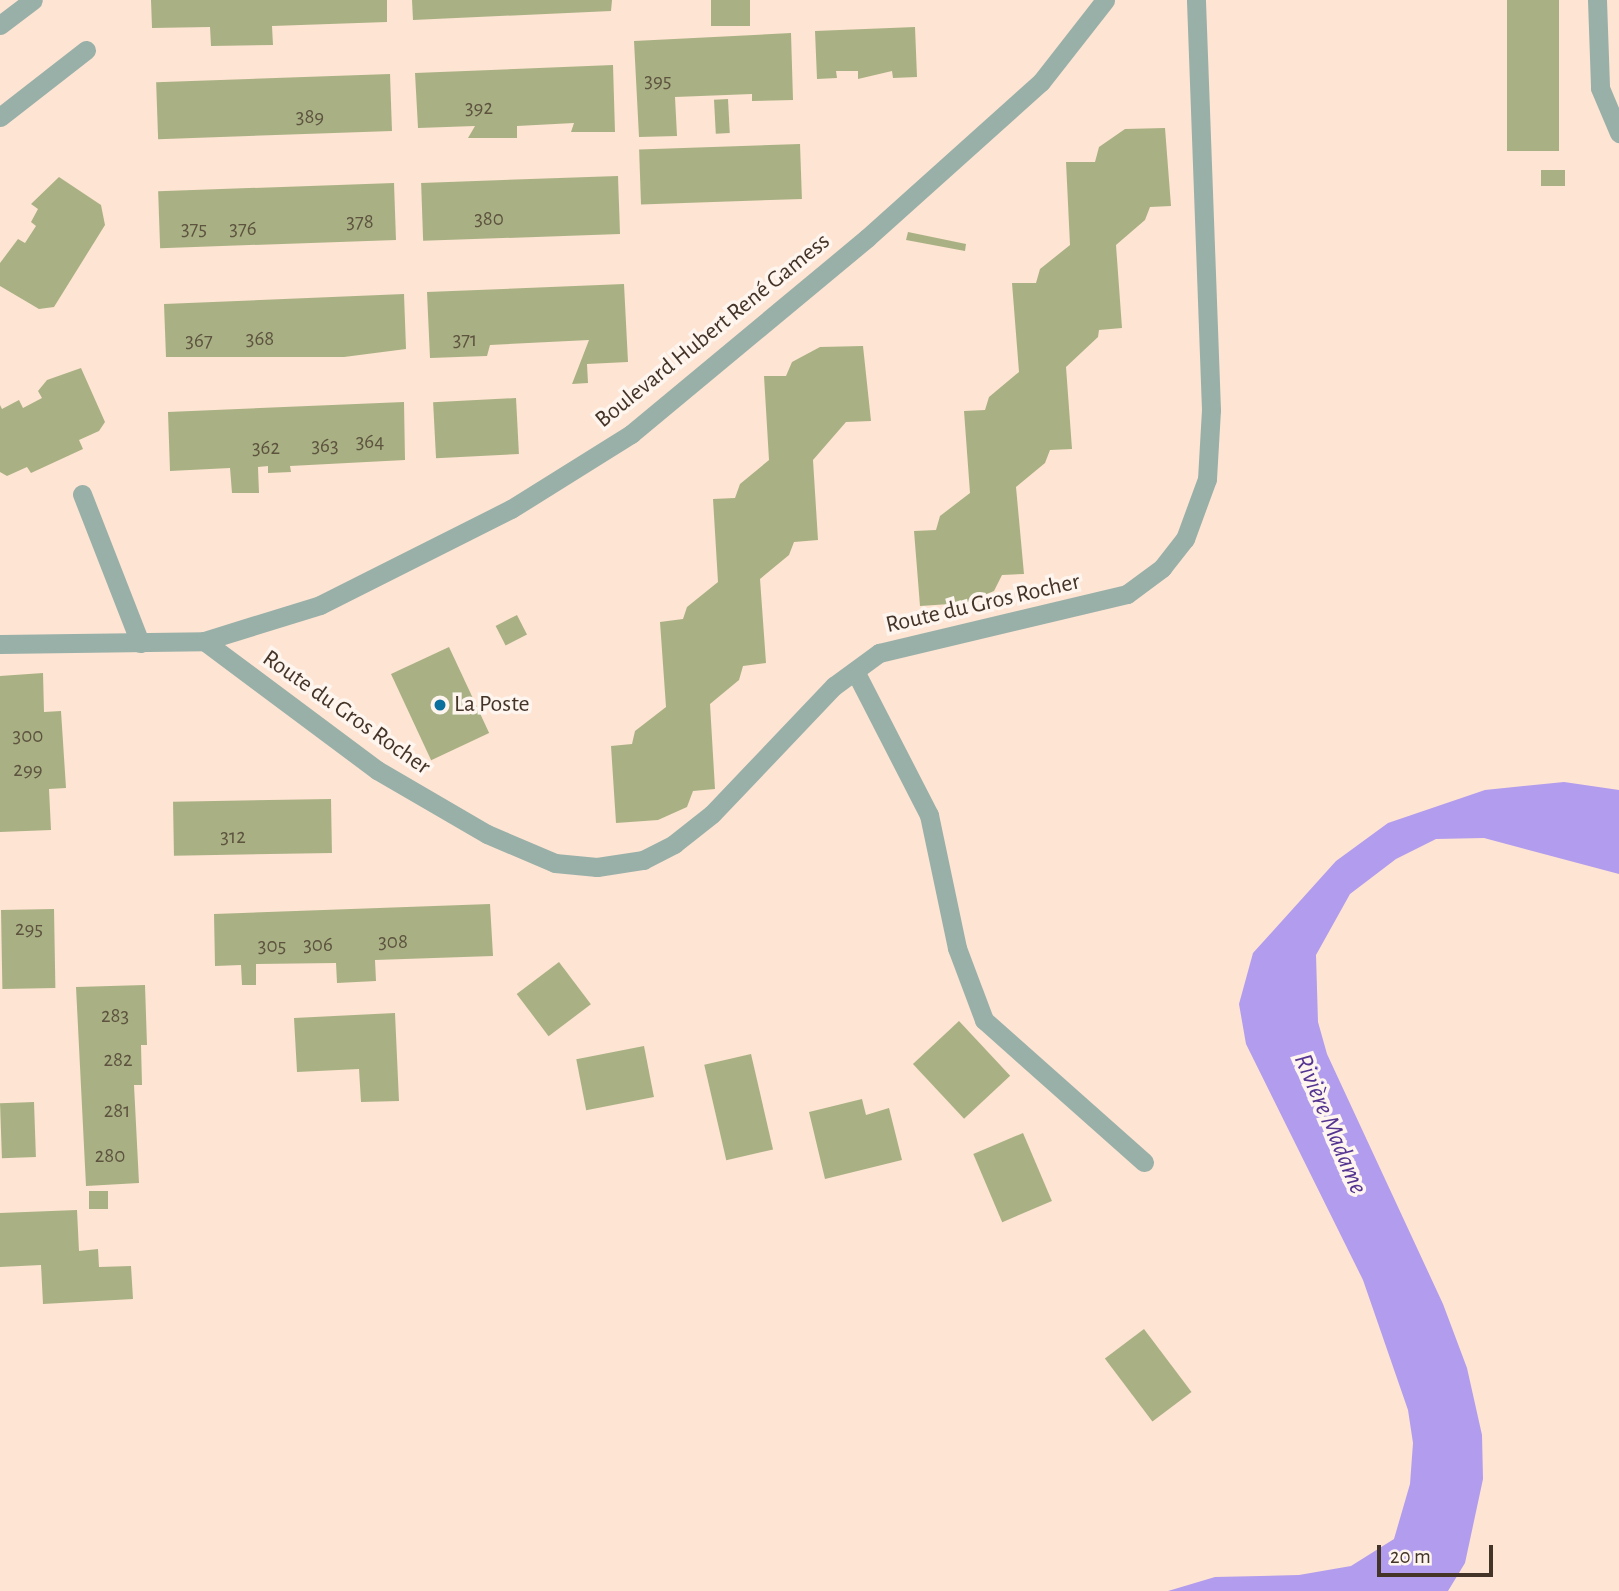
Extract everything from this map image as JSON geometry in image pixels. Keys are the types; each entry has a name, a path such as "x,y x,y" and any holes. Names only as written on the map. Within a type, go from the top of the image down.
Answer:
{"street":[{"path":"0,25 33,0"},
{"name":"Boulevard Hubert René Gamess","path":"0,644 204,642 320,605 411,563 512,509 631,433 867,238 1041,82 1105,0"},
{"name":"Route du Gros Rocher","path":"204,642 377,770 476,828 555,863 597,867 643,860 674,844 855,671 879,653 1127,594 1162,568 1185,539 1207,480 1211,410 1196,0"},
{"path":"1597,0 1600,88 1619,133"},
{"path":"0,117 86,50"},
{"path":"82,494 140,643"},
{"path":"855,671 929,815 957,948 984,1020 1144,1162"}],"water":[{"name":"Rivière Madame","path":"1564,782 1619,790 1619,874 1484,838 1436,839 1396,859 1350,894 1316,955 1318,1022 1327,1054 1443,1304 1467,1368 1482,1435 1483,1479 1465,1563 1448,1591 1168,1591 1215,1577 1299,1575 1351,1566 1394,1539 1410,1484 1413,1443 1408,1410 1363,1280 1246,1044 1239,1004 1253,953 1336,861 1388,823 1485,790"}],"building":[{"path":"151,0 387,0 387,22 272,26 273,45 211,46 210,27 152,28"},
{"path":"412,0 612,0 611,11 413,20"},
{"path":"711,0 750,0 750,26 711,26"},
{"path":"1507,0 1559,0 1559,151 1507,151"},
{"path":"915,27 917,77 893,78 892,71 858,79 858,71 836,71 837,78 817,79 815,31"},
{"path":"791,33 793,100 752,101 752,94 675,97 677,136 639,137 634,41"},
{"path":"613,65 615,132 571,132 574,123 517,126 517,138 468,138 475,126 418,128 415,73"},
{"path":"390,74 392,131 158,139 156,82"},
{"path":"728,99 730,133 716,134 714,100"},
{"path":"1165,128 1171,206 1150,207 1145,220 1116,245 1122,328 1099,330 1098,337 1066,367 1072,449 1050,450 1045,463 1016,487 1024,574 1002,575 994,591 965,603 920,606 914,531 936,530 940,516 970,493 964,411 985,410 989,397 1019,372 1012,283 1036,283 1040,269 1070,245 1066,162 1095,162 1099,147 1125,129"},
{"path":"800,144 802,199 641,205 639,150"},
{"path":"1541,170 1565,170 1565,186 1541,186"},
{"path":"618,176 620,234 423,241 421,183"},
{"path":"59,177 101,205 105,225 54,307 39,309 0,286 0,263 18,239 25,243 36,226 31,222 38,209 31,204"},
{"path":"394,183 396,240 160,248 158,191"},
{"path":"908,232 966,244 965,251 906,240"},
{"path":"624,284 628,362 587,364 588,383 572,384 589,340 490,345 487,356 430,358 427,292"},
{"path":"404,294 406,349 344,357 166,357 164,304"},
{"path":"863,346 871,421 846,422 813,460 818,540 794,542 789,555 760,579 766,663 743,666 739,680 710,704 715,789 693,791 687,807 658,820 616,823 611,746 632,744 635,731 666,707 660,622 683,619 687,607 718,582 713,499 735,498 740,484 769,460 764,376 786,376 792,362 820,347"},
{"path":"81,368 105,422 99,431 79,440 83,449 31,473 27,467 7,476 0,472 0,405 2,409 19,400 23,408 42,398 38,391 47,380"},
{"path":"516,398 519,454 436,458 433,402"},
{"path":"404,402 405,460 290,466 291,472 268,473 268,466 258,467 259,493 232,493 230,468 170,471 168,412"},
{"path":"517,615 527,635 506,645 496,626"},
{"name":"La Poste","path":"449,647 489,733 431,760 391,674"},
{"path":"43,673 44,712 61,711 66,788 49,789 51,830 0,832 0,676"},
{"path":"331,799 332,853 174,856 173,802"},
{"path":"490,904 493,956 375,960 376,981 337,983 336,963 256,964 256,985 242,985 241,965 215,966 214,914"},
{"path":"54,909 55,988 2,989 1,910"},
{"path":"559,962 591,1004 549,1036 517,994"},
{"path":"145,985 147,1045 141,1045 142,1085 134,1085 139,1183 86,1186 76,987"},
{"path":"395,1013 399,1101 361,1102 359,1069 297,1072 294,1018"},
{"path":"959,1021 1010,1076 964,1119 913,1064"},
{"path":"644,1046 654,1097 586,1110 576,1059"},
{"path":"751,1054 773,1149 726,1160 704,1065"},
{"path":"862,1099 866,1115 889,1108 902,1160 825,1179 809,1112"},
{"path":"34,1102 36,1157 2,1158 0,1103"},
{"path":"1023,1133 1052,1201 1002,1222 973,1154"},
{"path":"89,1191 108,1191 108,1209 89,1209"},
{"path":"77,1210 79,1251 98,1249 99,1267 131,1266 133,1299 43,1304 41,1265 0,1267 0,1213"},
{"path":"1144,1329 1192,1392 1152,1422 1105,1358"}],"place":[{"name":"La Poste","path":"440,705"}]}
